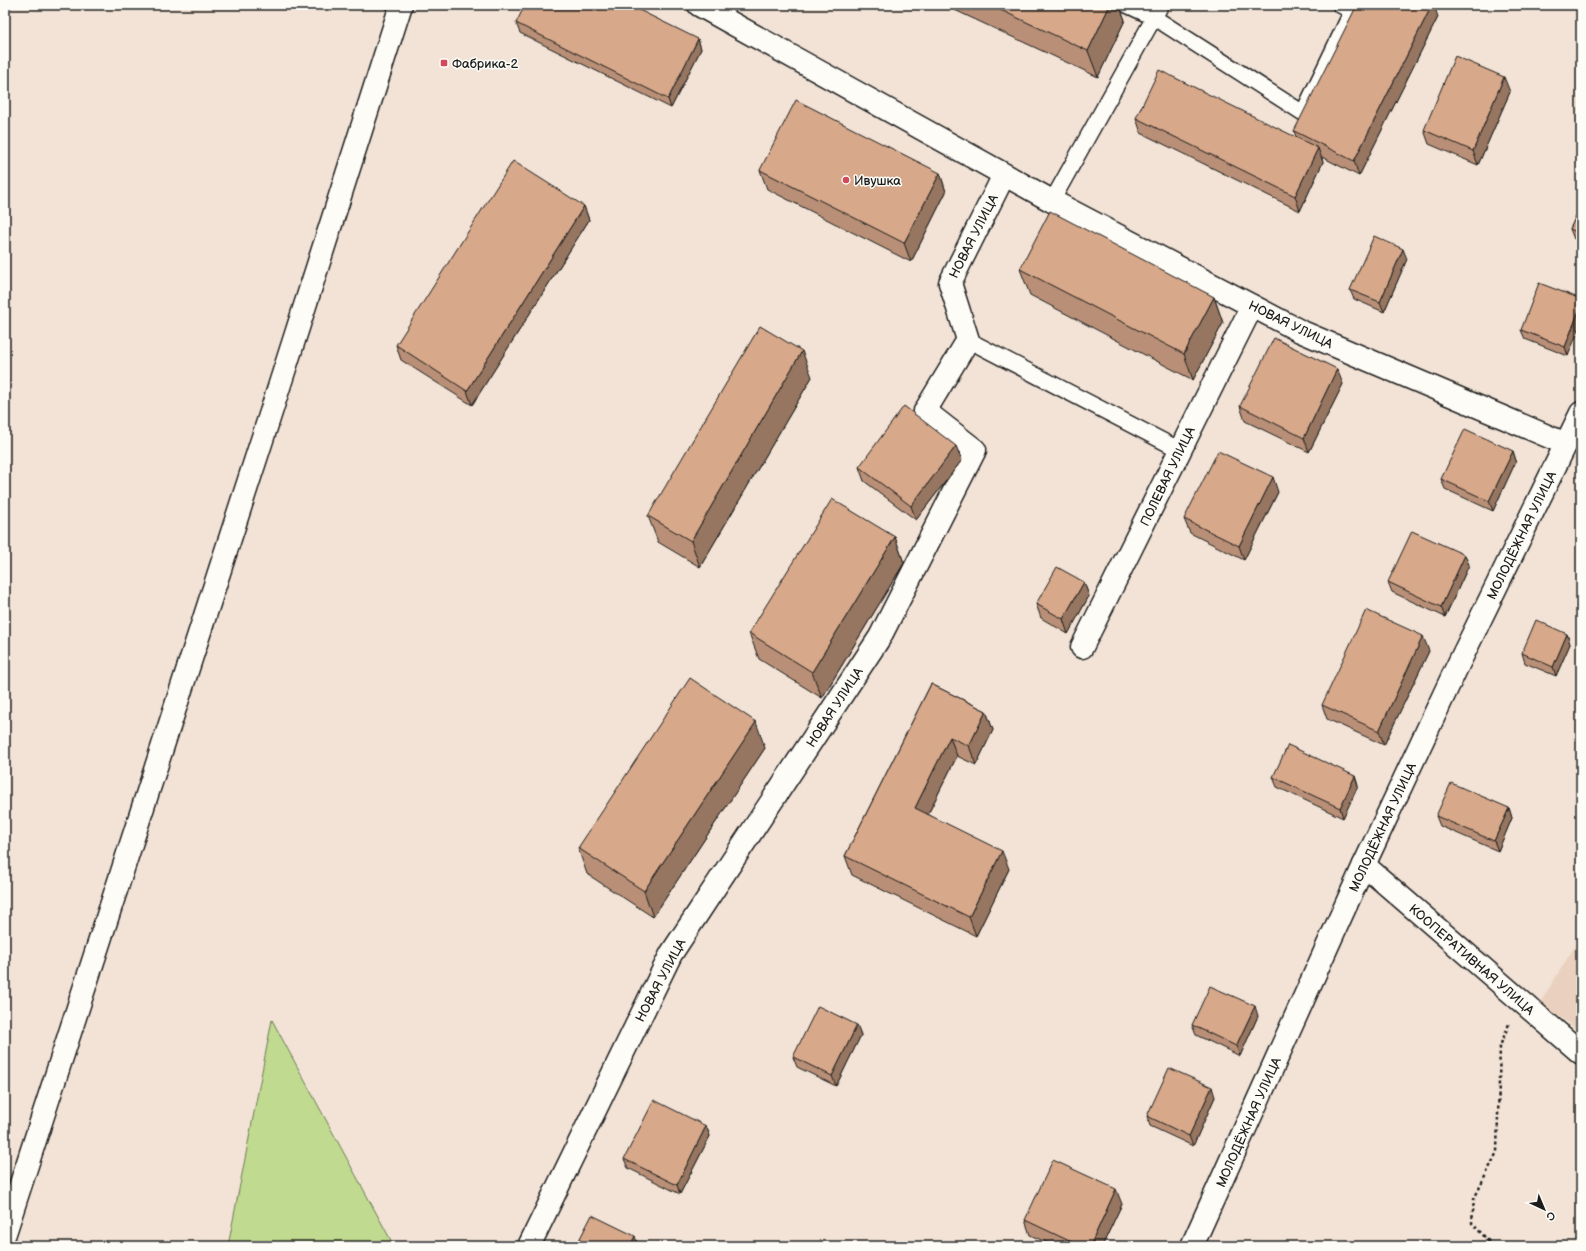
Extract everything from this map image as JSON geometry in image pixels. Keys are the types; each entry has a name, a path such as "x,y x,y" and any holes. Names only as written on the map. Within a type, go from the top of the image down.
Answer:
{"street":[{"path":"5,1232 272,409 401,5"},
{"name":"НОВАЯ УЛИЦА","path":"699,5 1004,175 1300,331 1566,444"},
{"name":"НОВАЯ УЛИЦА","path":"528,1246 671,954 880,637 975,450 926,411 968,340 950,283 1004,175"},
{"name":"ПОЛЕВАЯ УЛИЦА","path":"1082,647 1252,306"},
{"name":"МОЛОДЁЖНАЯ УЛИЦА","path":"1192,1246 1364,865 1456,670 1581,413"},
{"name":"КООПЕРАТИВНАЯ УЛИЦА","path":"1364,865 1581,1053"}],"lane":[{"path":"1127,5 1158,12 1303,113 1349,7"},
{"path":"1052,201 1158,12"},
{"path":"968,340 1180,450"}],"path":[{"path":"1493,1246 1472,1222 1474,1199 1497,1152 1500,1046 1518,1000"}],"shaded area":[{"path":"1581,936 1581,1032 1540,1003"}],"green space":[{"path":"272,1020 394,1246 228,1246"}],"building":[{"path":"525,5 629,5 698,39 668,99 516,23"},
{"path":"990,5 1110,5 1088,51"},
{"path":"1357,5 1432,5 1354,161 1294,131"},
{"path":"1455,56 1504,77 1473,151 1424,130"},
{"path":"1159,70 1318,148 1295,196 1136,118"},
{"path":"796,100 940,173 904,243 760,170"},
{"path":"513,161 584,206 467,391 396,345"},
{"path":"1581,205 1581,234 1570,229"},
{"path":"1050,211 1214,297 1184,354 1020,269"},
{"path":"1374,236 1403,249 1380,302 1350,290"},
{"path":"1539,283 1581,299 1581,305 1565,347 1521,330"},
{"path":"760,326 802,351 691,541 648,516"},
{"path":"1274,338 1337,369 1304,438 1240,406"},
{"path":"904,406 956,446 911,506 859,467"},
{"path":"1465,429 1513,451 1489,501 1441,479"},
{"path":"1218,451 1273,477 1239,546 1184,519"},
{"path":"832,499 895,537 812,672 749,633"},
{"path":"1412,531 1465,555 1441,607 1388,582"},
{"path":"1057,567 1084,582 1063,619 1036,604"},
{"path":"1366,610 1423,636 1379,731 1322,705"},
{"path":"1536,620 1567,634 1553,667 1522,653"},
{"path":"690,678 756,722 644,891 578,848"},
{"path":"931,684 986,711 969,746 950,737 915,808 1002,851 969,917 845,856"},
{"path":"1288,745 1355,776 1340,808 1273,777"},
{"path":"1451,783 1509,808 1494,841 1436,816"},
{"path":"1210,986 1255,1006 1236,1046 1192,1025"},
{"path":"818,1006 857,1025 832,1076 793,1057"},
{"path":"1169,1068 1212,1087 1189,1136 1147,1116"},
{"path":"654,1100 706,1126 677,1185 624,1159"},
{"path":"1053,1160 1116,1189 1090,1246 1080,1246 1025,1220"},
{"path":"592,1215 635,1236 630,1246 576,1246"}],"place":[{"name":"Фабрика-2","path":"444,63"},
{"name":"Ивушка","path":"846,180"}]}
